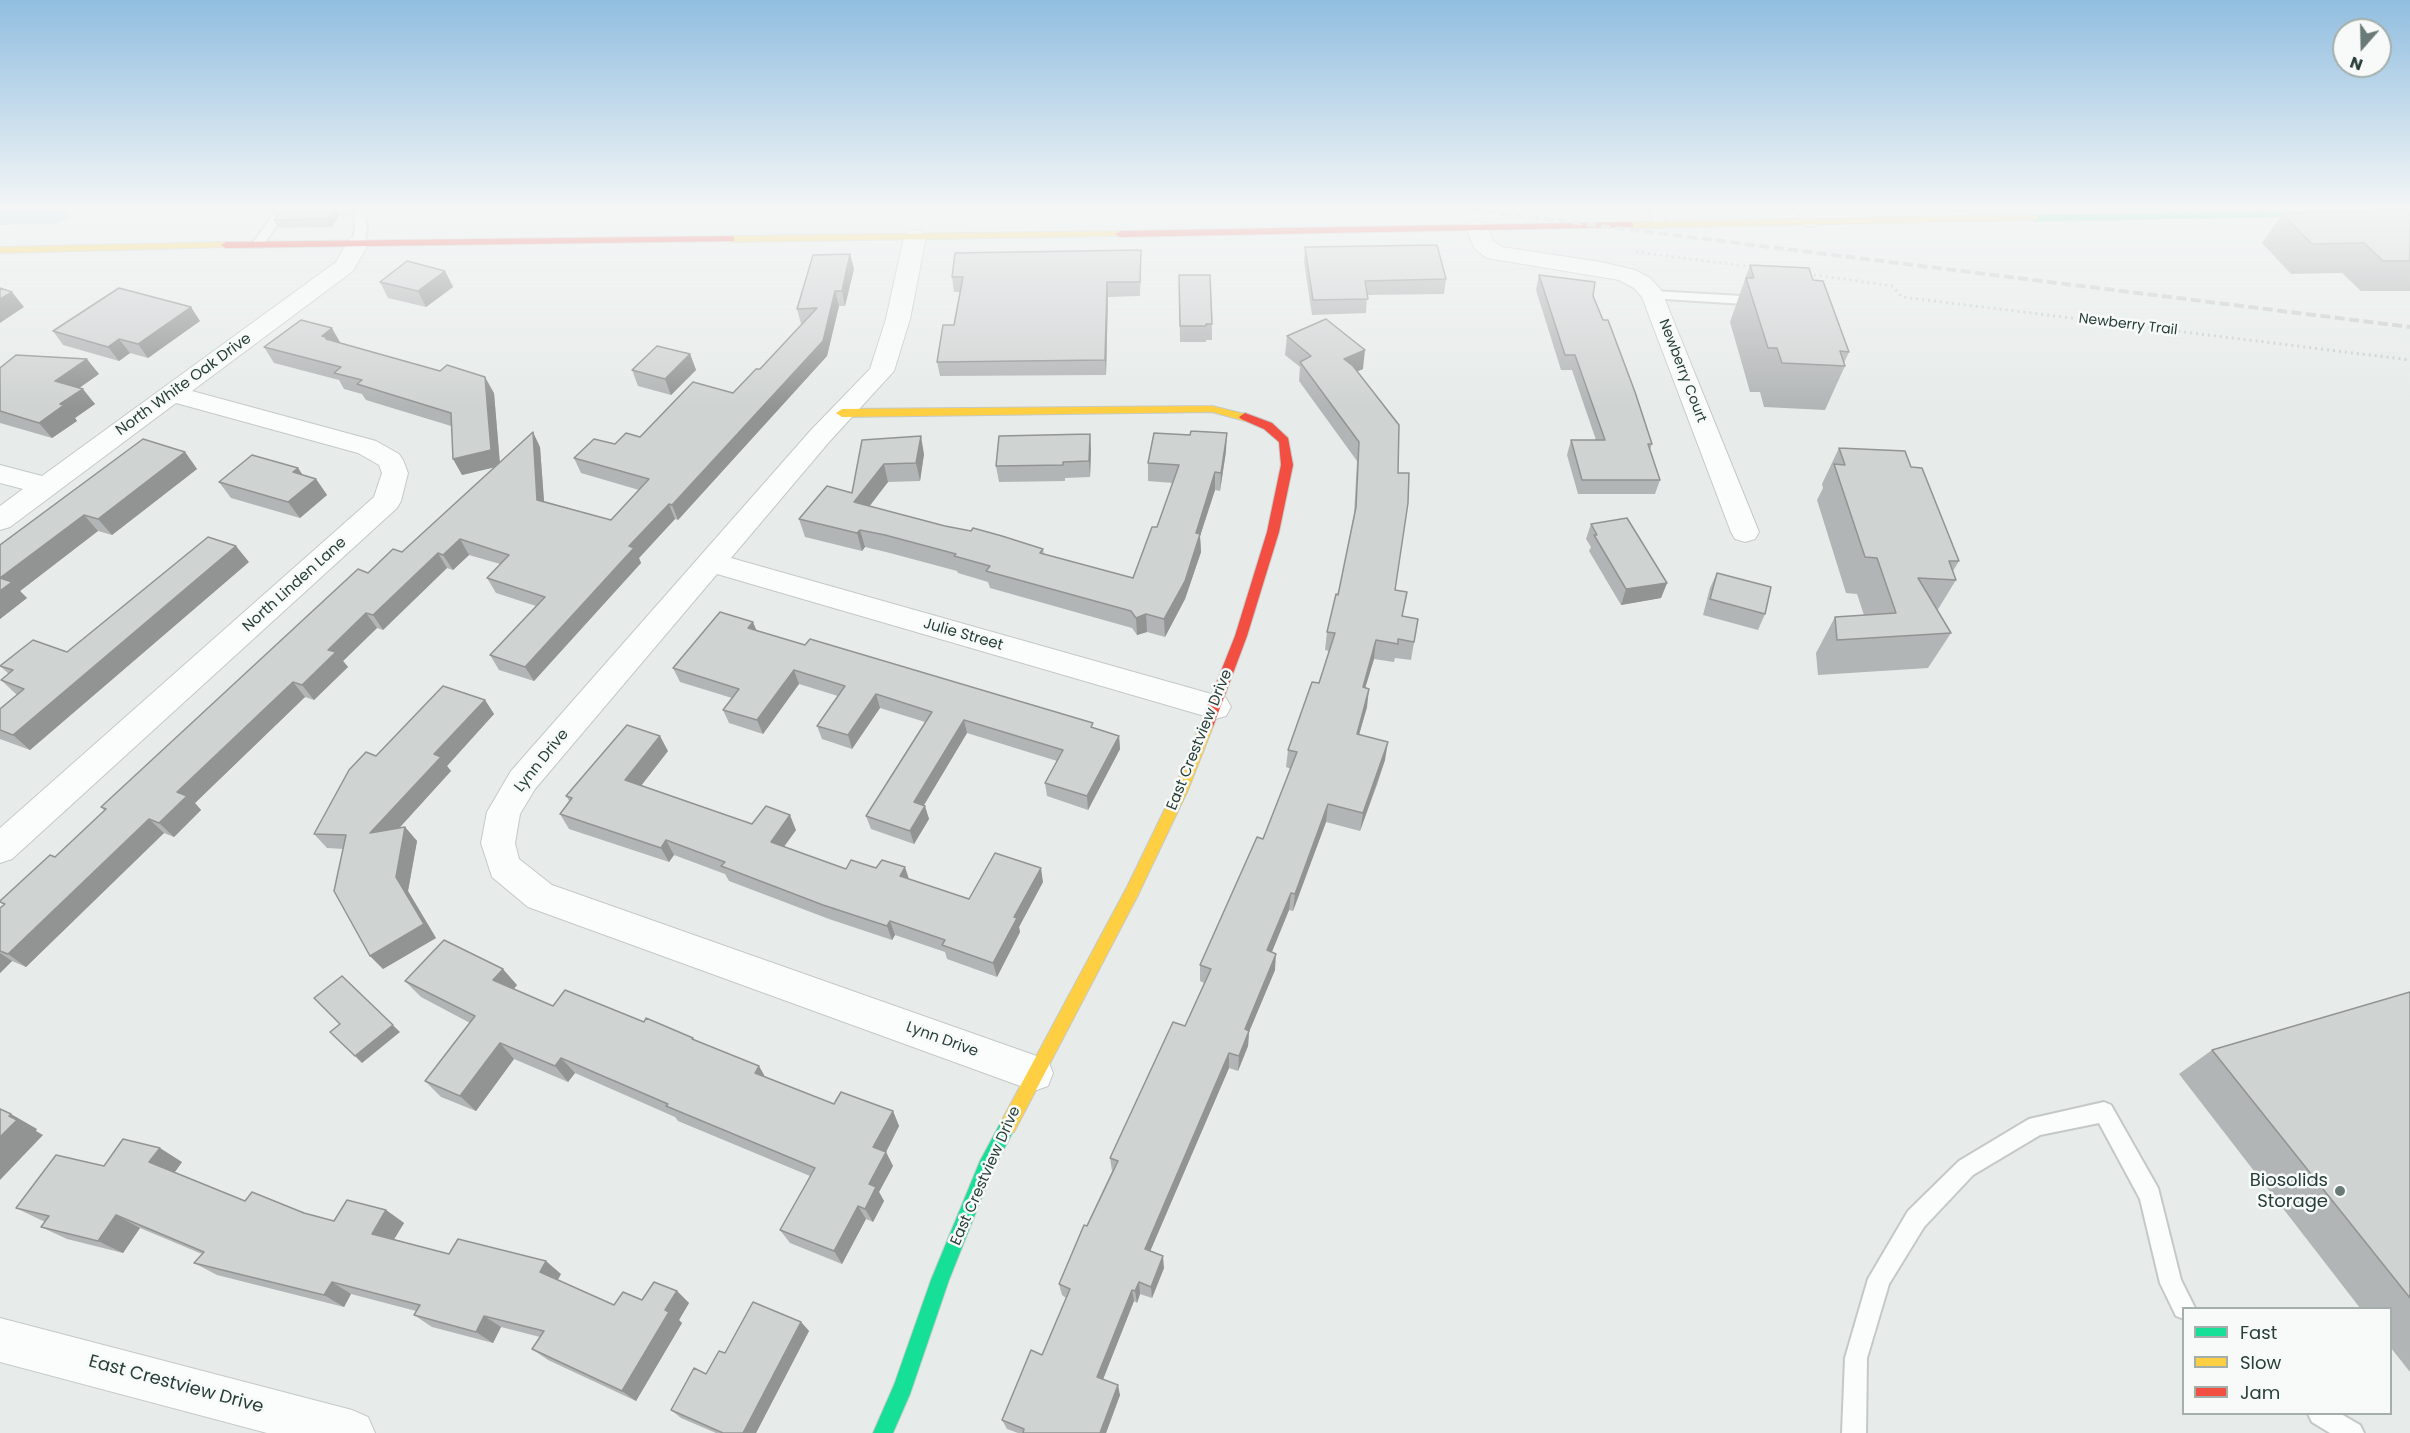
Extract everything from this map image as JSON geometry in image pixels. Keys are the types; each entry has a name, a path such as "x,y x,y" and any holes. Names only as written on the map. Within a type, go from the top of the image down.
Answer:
{"main road":[{"name":"East Crestview Drive","path":"842,413 1196,408 1236,413 1268,426 1284,441 1287,465 1273,532 1241,636 1181,790 1132,892 986,1167 940,1280 903,1387 883,1433"}],"street":[{"name":"North White Oak Drive","path":"0,520 333,275"},
{"name":"Lynn Drive","path":"907,275 898,319 882,371 711,562 524,780 504,812 498,843 504,867 540,896 1034,1073"},
{"name":"Newberry Court","path":"1626,275 1642,283 1653,296 1745,532"},
{"name":"North Linden Lane","path":"0,849 387,501 395,473 390,460 367,447 172,394"},
{"path":"0,474 46,486"},
{"name":"Julie Street","path":"711,562 1215,707"},
{"name":"East Crestview Drive","path":"0,1340 352,1433"}],"lane":[{"path":"1653,296 1773,302"},
{"path":"1854,1433 1856,1358 1880,1279 1916,1219 1966,1168 2036,1126 2103,1112 2150,1197 2171,1283 2183,1307"},
{"path":"2323,1415 2352,1433"}],"path":[{"name":"Newberry Trail","path":"1814,275 1892,286 1902,297 2410,360"}],"building":[{"path":"389,275 440,275 418,291 380,282"},
{"path":"807,275 845,275 842,291 835,291 823,341 672,505 669,504 629,546 634,548 525,667 490,655 545,597 487,578 509,555 460,539 443,555 438,553 373,615 366,613 328,650 336,652 302,685 293,682 177,792 187,796 159,823 149,819 8,954 0,951 0,908 5,904 0,901 50,855 55,857 106,809 101,807 358,569 368,573 393,549 402,552 533,432 537,500 611,520 649,479 574,458 594,439 615,444 626,433 640,437 693,382 733,393 756,369 760,369 817,308 797,309"},
{"path":"952,275 1140,275 1140,282 1107,282 1105,360 937,362 943,325 954,325 963,277 952,277"},
{"path":"1179,275 1210,275 1212,324 1180,326"},
{"path":"1309,275 1445,275 1446,279 1365,281 1368,299 1313,300"},
{"path":"1539,275 1595,282 1593,296 1603,320 1608,320 1635,392 1652,444 1648,444 1660,480 1582,480 1571,440 1605,440 1575,355 1565,355"},
{"path":"1753,275 1811,275 1813,280 1823,281 1849,352 1840,351 1845,366 1782,363 1777,348 1768,348 1746,278 1754,278"},
{"path":"0,288 12,292 0,299"},
{"path":"119,288 191,307 138,344 119,339 108,347 53,331"},
{"path":"1326,319 1365,350 1344,359 1353,366 1399,425 1398,473 1409,473 1408,503 1395,590 1407,592 1402,616 1418,619 1414,642 1398,639 1398,644 1376,640 1363,687 1369,689 1357,734 1388,742 1363,813 1328,804 1295,894 1291,893 1267,950 1276,954 1245,1029 1249,1031 1239,1056 1229,1053 1145,1249 1163,1256 1151,1287 1139,1282 1135,1291 1132,1290 1097,1377 1118,1385 1100,1433 1023,1433 1024,1429 1002,1420 1031,1350 1042,1355 1070,1289 1059,1284 1084,1225 1087,1226 1118,1161 1110,1158 1173,1022 1185,1026 1211,969 1200,965 1257,837 1263,839 1297,752 1288,750 1312,682 1319,683 1335,633 1327,632 1336,594 1338,595 1356,507 1359,442 1300,362 1311,356 1287,336"},
{"path":"301,320 332,328 322,336 328,338 326,339 440,371 447,365 485,377 491,450 453,459 451,413 357,384 362,380 334,373 341,367 264,347"},
{"path":"657,346 690,354 665,379 632,370"},
{"path":"16,355 87,359 55,381 83,389 60,404 64,405 39,423 0,411 0,368"},
{"path":"1191,431 1227,433 1221,473 1215,472 1196,533 1200,534 1185,581 1164,619 1146,614 1136,618 1131,611 986,571 990,566 954,556 956,554 885,535 860,530 857,533 799,519 827,486 852,493 862,440 921,436 916,463 884,464 854,502 945,526 971,531 973,528 1043,549 1040,553 1133,578 1152,527 1157,527 1179,465 1148,463 1154,433 1190,435"},
{"path":"1090,434 1089,461 1063,462 1063,465 996,466 999,436"},
{"path":"143,439 185,452 98,519 84,515 0,578 0,545"},
{"path":"1839,448 1905,451 1911,467 1922,468 1959,561 1949,561 1956,580 1918,578 1951,633 1837,640 1835,617 1896,613 1877,558 1865,557 1834,464 1845,465"},
{"path":"252,455 298,468 293,472 316,479 288,502 219,482"},
{"path":"1627,518 1667,583 1626,589 1594,535 1597,535 1591,524"},
{"path":"208,537 236,546 13,735 0,730 0,709 24,689 1,680 13,670 0,666 33,640 67,652"},
{"path":"1717,573 1771,587 1765,614 1710,599"},
{"path":"0,578 12,582 0,591"},
{"path":"720,612 753,622 748,628 805,645 810,639 1093,723 1091,727 1119,736 1087,796 1045,783 1063,750 964,720 914,802 925,806 910,831 866,816 932,712 876,694 848,735 817,726 845,686 794,670 757,720 723,710 739,689 673,668"},
{"path":"443,686 485,700 434,754 441,757 370,833 405,827 396,877 424,924 370,956 334,891 346,835 314,834 349,770 366,752 376,756"},
{"path":"627,725 660,736 625,780 752,824 766,806 790,815 771,842 846,869 851,860 876,868 882,860 905,867 900,876 969,899 995,853 1041,868 1014,917 1017,918 993,963 942,945 945,940 890,921 887,926 823,905 721,866 725,862 666,840 661,848 560,814 572,798 566,796"},
{"path":"444,940 503,969 493,980 553,1006 565,990 644,1022 646,1018 759,1066 755,1073 834,1104 841,1092 893,1111 873,1147 886,1152 869,1184 876,1187 865,1209 858,1206 834,1251 780,1230 815,1168 666,1106 668,1104 561,1058 555,1066 500,1043 460,1096 425,1081 475,1016 405,981"},
{"path":"342,976 393,1025 355,1056 330,1032 340,1024 314,998"},
{"name":"Biosolids Storage","path":"2410,992 2410,1298 2212,1050"},
{"path":"0,1109 17,1120 0,1137"},
{"path":"123,1139 160,1148 149,1162 245,1201 252,1192 304,1213 334,1221 347,1200 386,1210 372,1234 449,1254 458,1239 546,1261 540,1272 614,1305 623,1292 642,1300 654,1282 677,1291 665,1310 669,1312 622,1391 532,1349 544,1331 484,1316 476,1332 414,1315 420,1305 332,1282 324,1295 194,1263 204,1252 116,1215 98,1241 41,1227 49,1216 16,1208 56,1155 104,1166"},
{"path":"753,1302 801,1322 743,1433 723,1433 671,1410 694,1368 706,1374 719,1351 725,1353"}],"railway":[{"path":"1993,275 2410,327"}],"traffic: fast":[{"path":"883,1433 903,1387 940,1280 986,1167 1008,1126"}],"traffic: slow":[{"path":"842,413 1212,409 1245,417"},
{"path":"1008,1126 1132,892 1181,790 1207,724"}],"traffic: jam":[{"path":"1207,724 1241,636 1273,532 1287,465 1284,441 1268,426 1245,417"}],"place":[{"name":"Biosolids Storage","path":"2340,1191"}]}
